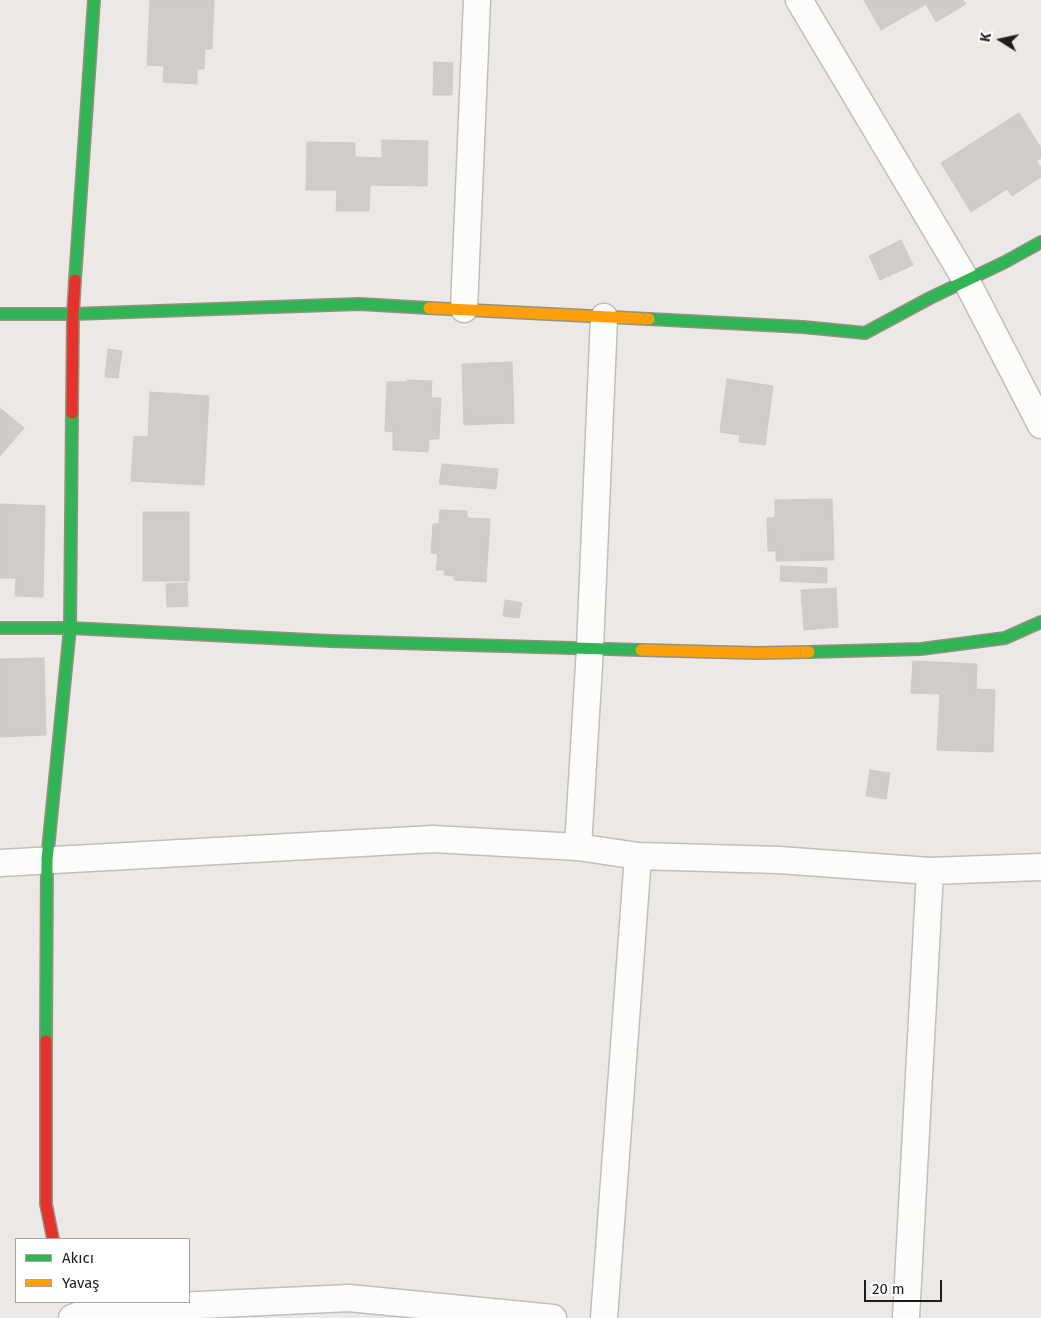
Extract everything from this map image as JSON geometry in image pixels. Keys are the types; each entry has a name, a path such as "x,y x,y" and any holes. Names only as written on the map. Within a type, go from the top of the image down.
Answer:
{"street":[{"path":"54,1238 46,1204 47,860 70,628 74,314 94,0"},
{"path":"464,309 477,0"},
{"path":"799,0 966,280 1041,425"},
{"path":"0,314 74,314 359,304 803,327 865,333 1041,242"},
{"path":"578,847 590,648 604,317"},
{"path":"0,628 70,628 339,641 757,653 921,649 1005,638 1041,622"},
{"path":"0,863 433,839 578,847 638,856 779,860 930,871 1041,867"},
{"path":"604,1318 638,856"},
{"path":"906,1318 930,871"},
{"path":"86,1312 349,1298 553,1318"}],"building":[{"path":"150,0 214,0 212,49 205,49 204,69 197,69 197,84 163,82 164,66 147,65"},
{"path":"864,0 963,0 966,4 936,22 926,4 881,30"},
{"path":"434,62 453,63 452,95 433,95"},
{"path":"1019,113 1041,148 1041,158 1036,161 1041,168 1041,177 1012,196 1007,189 971,212 941,163"},
{"path":"382,140 428,141 427,186 370,185 369,211 336,211 337,190 306,190 307,142 355,143 355,157 382,158"},
{"path":"901,240 913,265 880,280 869,256"},
{"path":"108,349 122,351 118,378 105,377"},
{"path":"512,362 514,423 464,425 462,364"},
{"path":"727,379 773,386 765,445 739,442 740,435 720,432"},
{"path":"407,380 432,381 431,398 441,398 439,439 429,439 428,452 393,450 393,432 385,431 387,382 407,382"},
{"path":"150,392 209,396 204,485 131,481 134,436 148,437"},
{"path":"0,408 24,428 0,456"},
{"path":"442,464 498,469 496,489 439,484"},
{"path":"832,499 834,560 776,561 776,551 768,551 767,518 775,518 775,500"},
{"path":"0,504 45,506 43,597 15,596 16,578 0,578"},
{"path":"440,510 467,511 467,518 490,519 486,582 454,580 454,576 444,575 445,570 436,570 438,554 431,553 433,524 439,524"},
{"path":"143,512 189,512 189,581 143,581"},
{"path":"781,566 827,568 827,583 780,581"},
{"path":"187,583 188,606 167,607 166,584"},
{"path":"836,588 838,627 804,630 801,590"},
{"path":"505,600 522,603 519,618 503,616"},
{"path":"44,658 46,735 0,737 0,659"},
{"path":"913,661 977,664 976,689 995,690 993,752 937,750 940,694 911,693"},
{"path":"870,770 890,773 886,799 866,796"}],"traffic: fast":[{"path":"75,280 94,0"},
{"path":"649,319 803,327 865,333 1041,242"},
{"path":"0,314 73,314 359,304 429,308"},
{"path":"46,1041 47,860 70,628 72,413"},
{"path":"809,652 921,649 1005,638 1041,622"},
{"path":"0,628 70,628 330,641 641,650"}],"traffic: slow":[{"path":"429,308 649,319"},
{"path":"641,650 757,653 809,652"}],"traffic: jam":[{"path":"72,413 75,280"},
{"path":"46,1041 46,1204 53,1238"}]}
